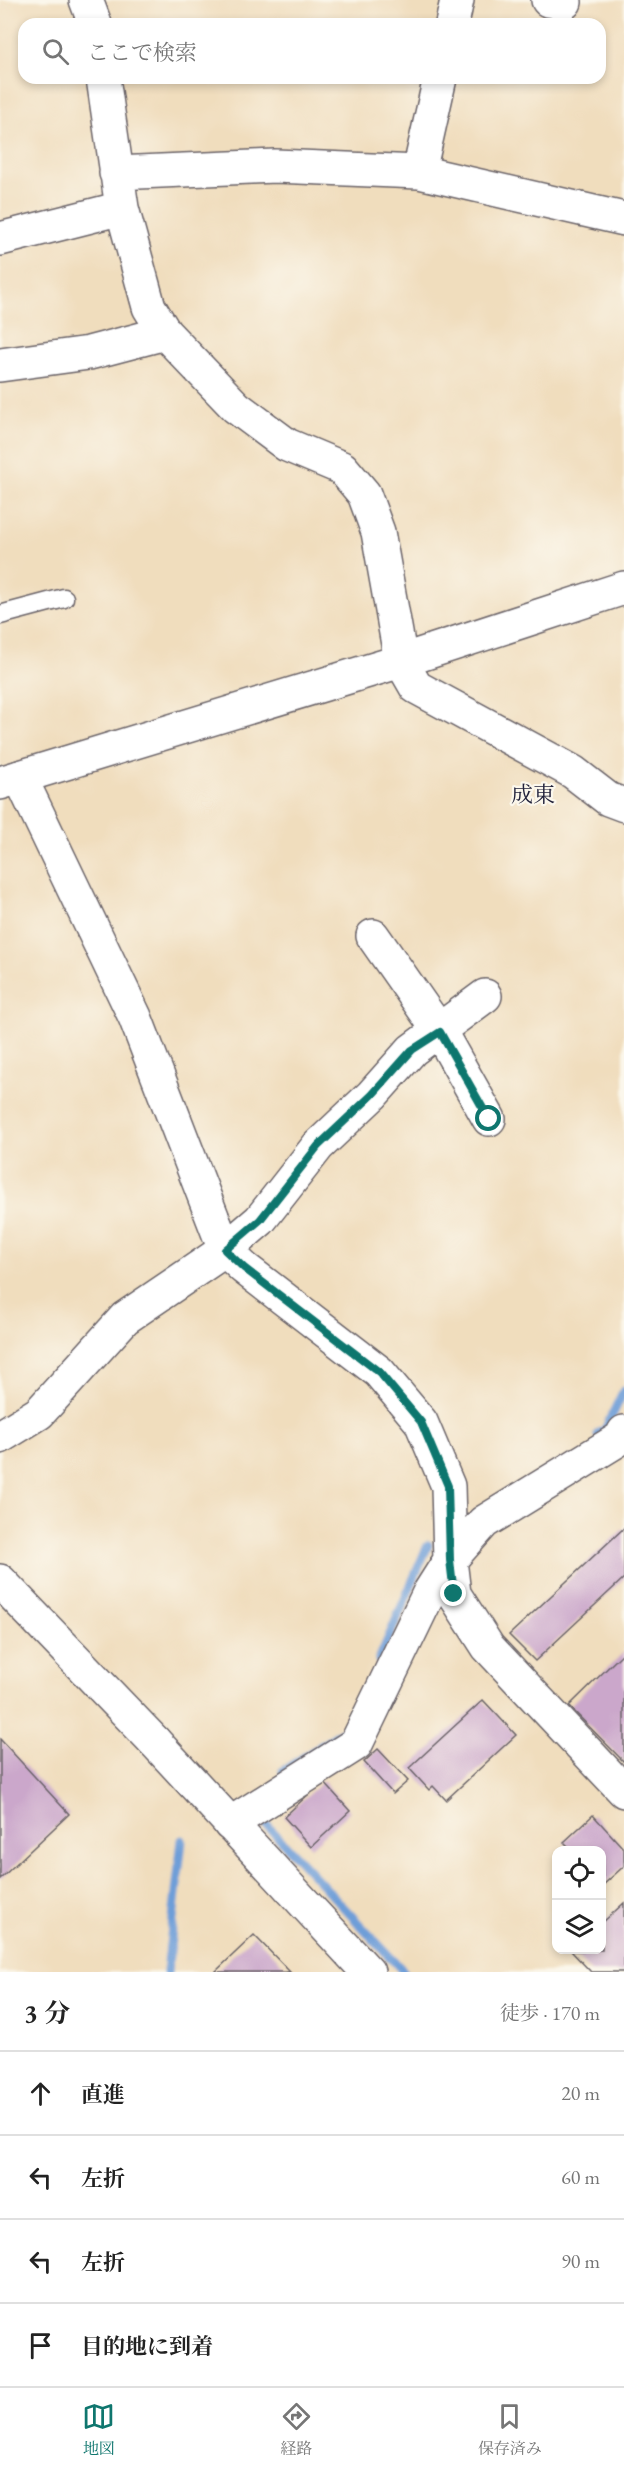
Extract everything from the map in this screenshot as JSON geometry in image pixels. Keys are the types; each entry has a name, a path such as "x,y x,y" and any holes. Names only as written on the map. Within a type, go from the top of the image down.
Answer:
{"street":[{"path":"86,0 93,18"},
{"path":"454,18 458,0"},
{"path":"104,84 122,208 149,307 165,333 236,406 287,444 342,468 364,494 378,532 401,660 416,687 573,772 608,799 624,806"},
{"path":"419,172 439,84"},
{"path":"116,173 275,166 419,172 624,219"},
{"path":"0,239 122,208"},
{"path":"0,364 89,352 165,333"},
{"path":"624,588 401,660 10,780 135,1017 225,1250 244,1268 379,1372 421,1422 448,1486 450,1560 454,1594 488,1647 624,1791"},
{"path":"373,936 440,1032 489,1119"},
{"path":"0,1437 39,1413 125,1318 225,1250 260,1220 318,1146 372,1095 412,1050 440,1032 485,996"},
{"path":"230,1824 356,1744 429,1593 450,1560 484,1522 621,1438 624,1432"},
{"path":"0,1581 154,1741 362,1970"}],"lane":[{"path":"0,615 64,598"}],"building":[{"path":"624,1528 624,1578 535,1661 509,1635"},
{"path":"624,1652 624,1762 569,1706"},
{"path":"483,1700 516,1735 446,1800 433,1786 429,1790 409,1768"},
{"path":"0,1739 69,1814 0,1879"},
{"path":"378,1749 408,1781 393,1794 364,1762"},
{"path":"323,1781 350,1811 311,1847 284,1817"},
{"path":"593,1815 624,1849 624,1866 606,1882 606,1846 568,1846 564,1842"},
{"path":"624,1903 624,1972 591,1972 574,1954 606,1954 606,1919"},
{"path":"254,1935 290,1972 215,1972"}],"waterway":[{"path":"598,1434 605,1430 624,1390"},
{"path":"379,1660 428,1545"},
{"path":"283,1771 351,1726 352,1722"},
{"path":"264,1822 404,1972"},
{"path":"167,1972 182,1840"}],"district":[{"name":"成東","path":"533,794"}],"route":[{"path":"454,1594 450,1560 448,1486 421,1422 379,1372 244,1268 225,1250 260,1220 318,1146 372,1095 412,1050 440,1032 489,1119"}]}
